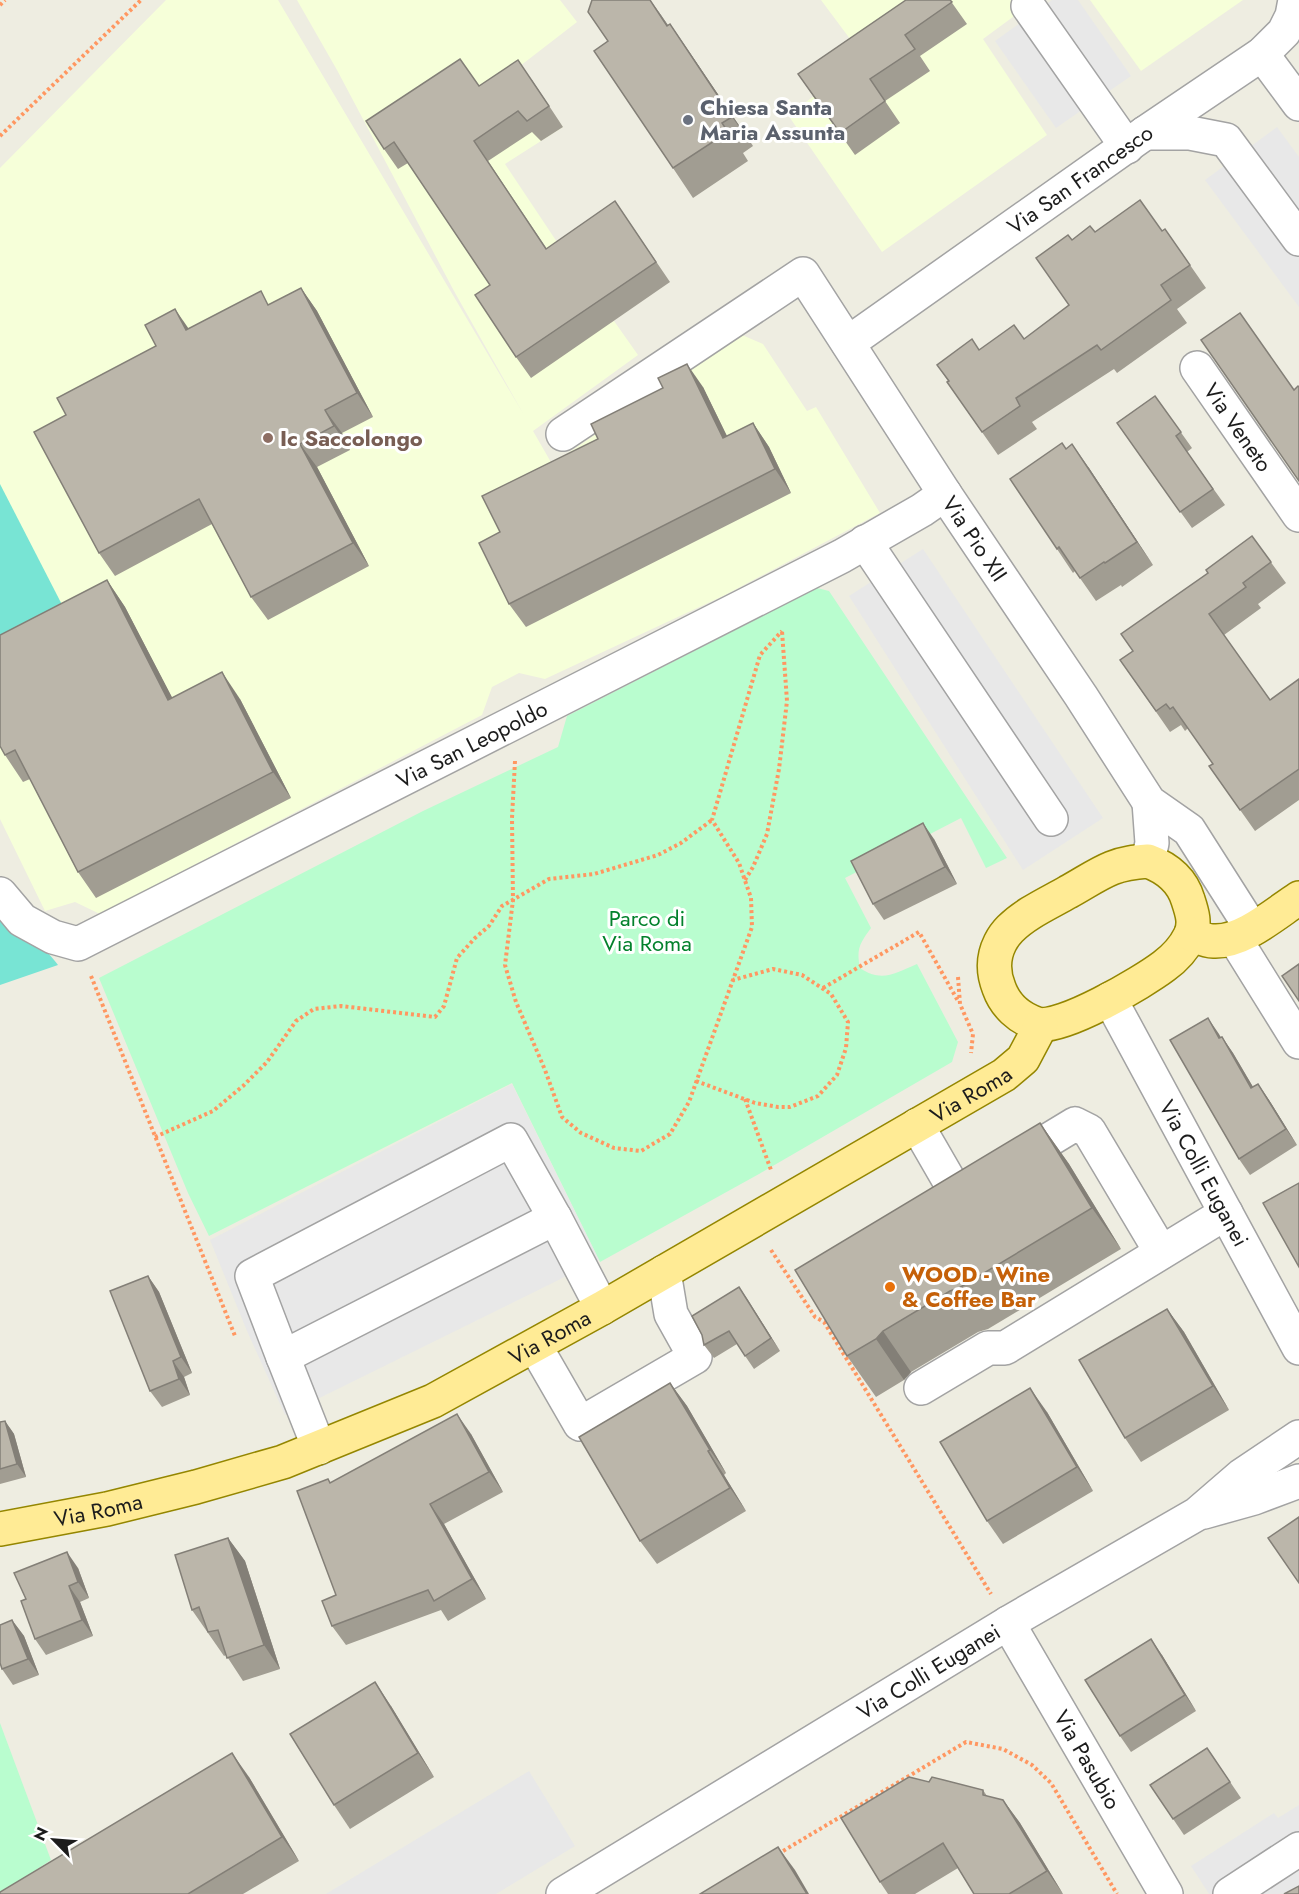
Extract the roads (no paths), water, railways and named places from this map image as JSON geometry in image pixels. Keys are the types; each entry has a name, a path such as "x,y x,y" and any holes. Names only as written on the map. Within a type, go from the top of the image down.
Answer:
{"main road":[{"path":"1148,861 1163,867 1175,877 1185,891 1194,917 1191,934 1181,951 1116,1009 1059,1022 1041,1025 1023,1019 1001,994 995,978 995,960 1000,944 1010,929 1023,918 1110,868 1127,863 1148,861"},
{"path":"1191,934 1216,942 1244,934 1299,898"},
{"name":"Via Roma","path":"0,1529 107,1509 283,1462 433,1401 602,1308 1004,1075 1023,1059 1041,1025"}],"street":[{"name":"Via San Francesco","path":"849,344 1136,140 1262,54 1284,32 1292,16 1295,0"},
{"path":"1028,6 1136,140 1190,133 1226,140"},
{"path":"1262,54 1299,104"},
{"path":"1233,73 1224,99 1223,130 1226,140 1299,238"},
{"name":"Via Pio XII","path":"563,434 803,274 945,494 1087,705 1149,802 1189,831 1299,1042"},
{"name":"Via Veneto","path":"1197,369 1299,515"},
{"name":"Via San Leopoldo","path":"0,894 22,920 53,937 78,944 765,595 853,549 922,510 945,494"},
{"path":"853,549 1051,819"},
{"name":"Via Pio XII","path":"1148,861 1152,843 1149,802"},
{"name":"Via Colli Euganei","path":"1116,1009 1299,1348"},
{"path":"929,1212 1075,1124 1089,1131 1161,1252"},
{"path":"917,1125 958,1196"},
{"path":"319,1448 252,1276 511,1140 602,1308"},
{"path":"921,1388 988,1348 1005,1348 1226,1213"},
{"path":"283,1357 555,1218"},
{"path":"535,1346 580,1424 695,1357 671,1314 664,1272"},
{"name":"Via Colli Euganei","path":"563,1894 1008,1623 1197,1514 1241,1476 1296,1436"},
{"path":"1197,1514 1254,1498 1299,1481"},
{"name":"Via Pasubio","path":"1008,1623 1166,1894"},
{"path":"1230,1894 1299,1849"}],"place":[{"name":"Chiesa Santa Maria Assunta","path":"688,120"},
{"name":"Ic Saccolongo","path":"268,438"},
{"name":"WOOD - Wine & Coffee Bar","path":"890,1287"}],"park label":[{"name":"Parco di Via Roma","path":"647,930"}]}
